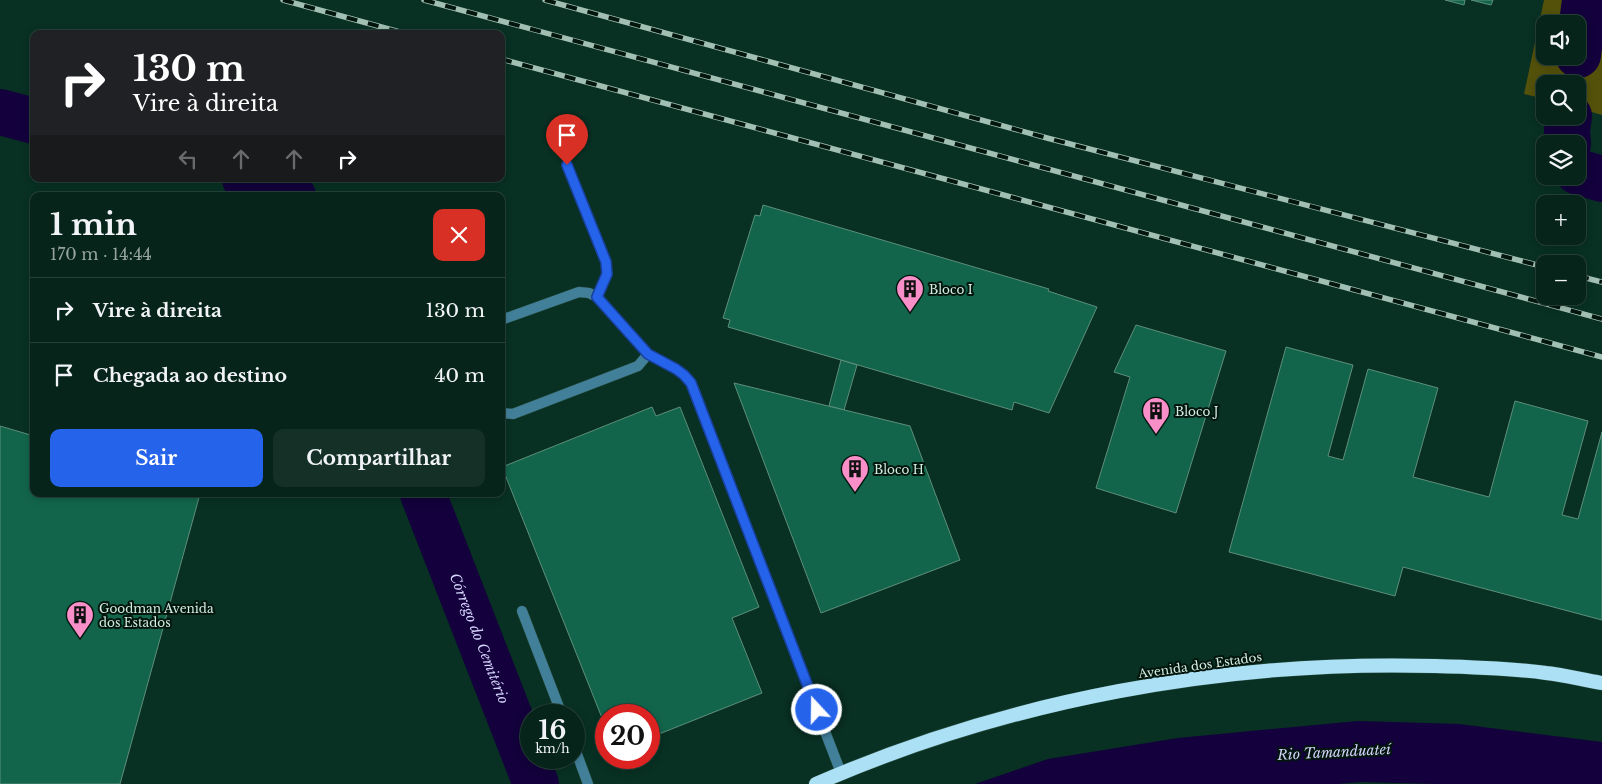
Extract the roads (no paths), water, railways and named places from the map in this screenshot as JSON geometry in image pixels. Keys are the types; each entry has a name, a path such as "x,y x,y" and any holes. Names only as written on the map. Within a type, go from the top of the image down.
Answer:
{"highway":[{"name":"Avenida dos Estados","path":"816,784 908,748 977,726 1047,707 1117,692 1197,679 1332,667 1404,665 1475,667 1547,673 1602,683"}],"lane":[{"path":"567,165 606,262 607,274 597,297"},
{"path":"505,319 579,292 589,293 597,297 648,354 667,363 684,375 693,388 841,773"},
{"path":"505,413 513,414 638,366 648,354"},
{"path":"522,611 558,704"},
{"path":"582,769 588,784"}],"water":[{"name":"Rio Tamanduateí","path":"1358,721 1459,724 1602,742 1602,784 1361,782 1337,784 975,784 1048,759 1178,738"}],"waterway":[{"path":"1583,15 1585,0"},
{"name":"Córrego do Cemitério","path":"0,112 30,120"},
{"path":"1567,135 1568,125"},
{"path":"1586,174 1602,179"},
{"name":"Córrego do Cemitério","path":"256,182 286,192"},
{"name":"Córrego do Cemitério","path":"424,497 536,784"}],"railway":[{"path":"283,0 392,30"},
{"path":"424,0 1602,319"},
{"path":"545,0 1047,138 1536,265"},
{"path":"505,60 1602,357"},
{"path":"1586,278 1602,282"}],"place":[{"name":"Bloco I","path":"910,313"},
{"name":"Bloco J","path":"1156,435"},
{"name":"Bloco H","path":"855,493"},
{"name":"Goodman Avenida dos Estados","path":"80,639"}]}
